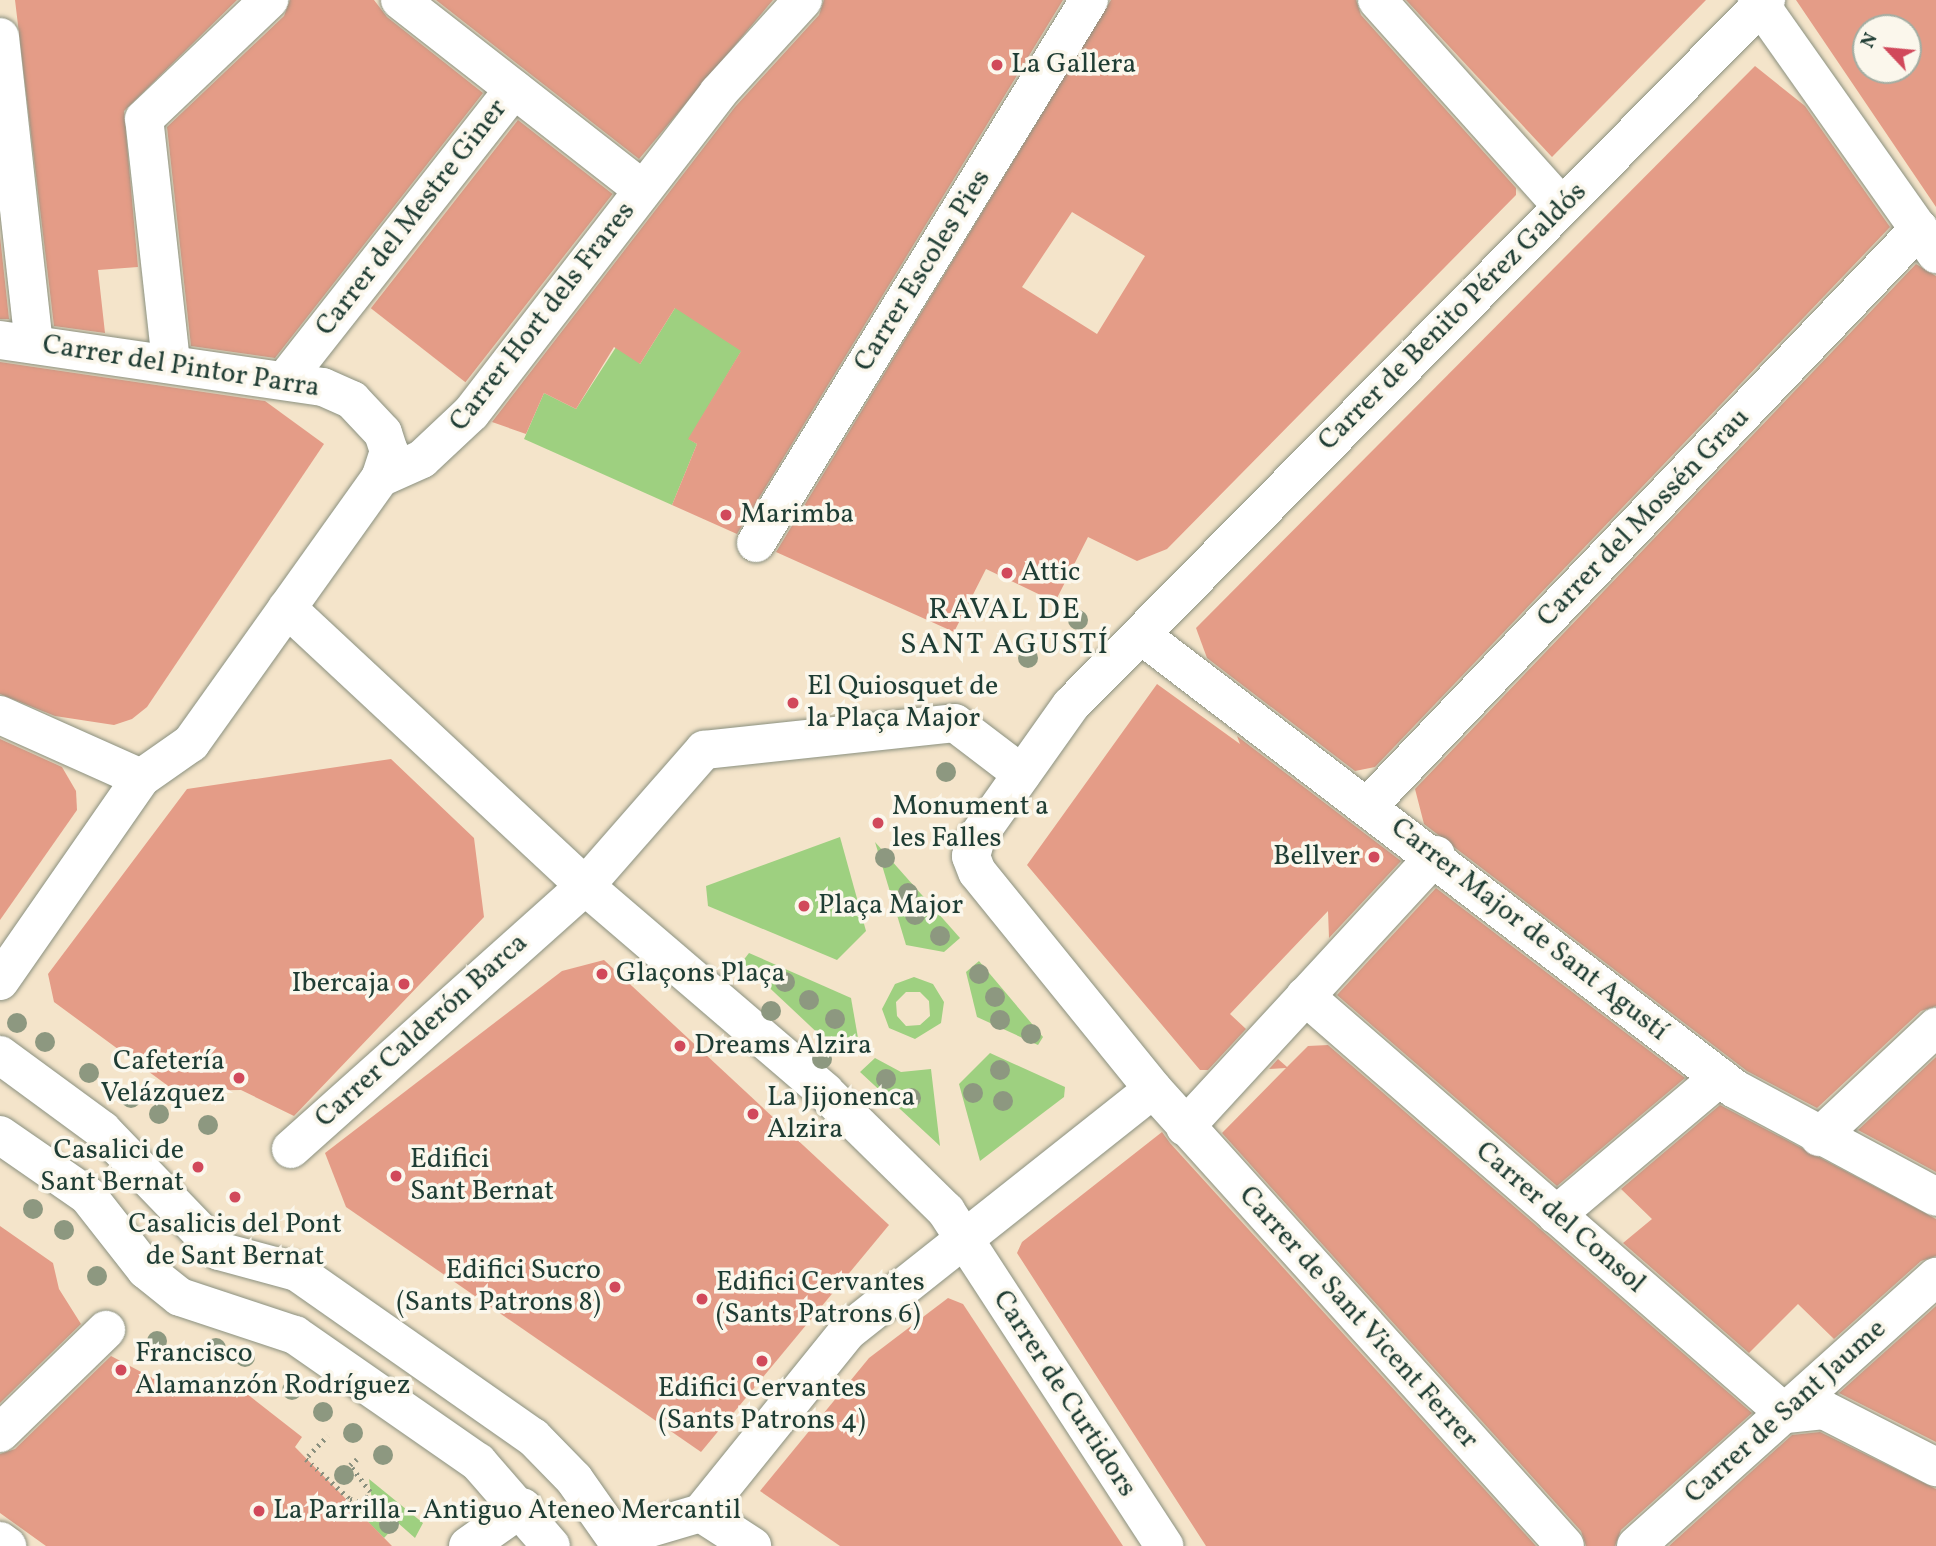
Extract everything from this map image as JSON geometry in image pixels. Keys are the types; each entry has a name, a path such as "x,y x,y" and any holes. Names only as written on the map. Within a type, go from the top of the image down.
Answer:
{"street":[{"path":"171,362 144,119 270,0"},
{"path":"400,0 643,190"},
{"name":"Carrer Hort dels Frares","path":"141,778 191,743 380,478 422,459 450,436 718,93 803,0"},
{"name":"Carrer Escoles Pies","path":"756,543 1089,0"},
{"path":"1377,0 1562,206"},
{"path":"1761,2 1927,241"},
{"name":"Carrer de Benito Pérez Galdós","path":"1141,635 1761,2"},
{"path":"0,37 17,342"},
{"name":"Carrer del Mestre Giner","path":"285,380 514,89"},
{"name":"Carrer del Mossén Grau","path":"1368,806 1927,241"},
{"name":"Carrer del Pintor Parra","path":"17,342 171,362 332,390 370,417 389,451 380,478"},
{"name":"Carrer de Curtidors","path":"286,608 586,886 825,1092 946,1211 1164,1546"},
{"path":"0,1055 102,1130 219,1251 297,1272 533,1437 574,1479 619,1542 701,1513 821,1357 1153,1089 977,872 971,856 976,839 1071,705 1141,635"},
{"name":"Carrer Major de Sant Agustí","path":"1141,635 1436,855 1720,1077 1819,1136 1936,1197"},
{"path":"0,715 141,778 0,981"},
{"name":"Carrer Calderón Barca","path":"291,1149 586,886 704,750 955,723 1022,774"},
{"path":"1185,1127 1436,855"},
{"name":"Carrer del Consol","path":"1305,996 1786,1415"},
{"path":"1819,1136 1936,1027"},
{"path":"1556,1215 1720,1077"},
{"name":"Carrer de Sant Vicent Ferrer","path":"1153,1089 1565,1546"},
{"path":"0,1135 88,1196 146,1270 180,1297 295,1335 478,1462 523,1507 551,1546"},
{"name":"Carrer de Sant Jaume","path":"1636,1546 1786,1415 1936,1277"},
{"path":"0,1433 106,1330"},
{"path":"1786,1415 1824,1410 1936,1467"},
{"path":"468,1546 523,1507"},
{"path":"701,1513 752,1546"},
{"path":"0,1541 7,1546"}],"path":[{"path":"327,1436 307,1458 350,1499 363,1503 370,1492 350,1465 356,1458"}],"green space":[{"path":"675,308 765,311 689,439 697,444 672,505 524,439 544,393 576,409 620,341 640,364"},
{"path":"840,837 866,931 837,960 708,906 706,886"},
{"path":"875,842 960,938 944,952 906,945"},
{"path":"749,953 851,998 858,1038 841,1055 742,962"},
{"path":"979,961 1043,1037 1038,1045 977,1017 966,972"},
{"path":"914,977 933,984 944,1002 941,1023 915,1039 889,1028 882,1009 895,984","holes":["906,992 920,992 929,1001 930,1016 920,1025 906,1026 897,1016 896,1002"]},
{"path":"990,1053 1065,1087 1064,1097 980,1161 959,1084"},
{"path":"875,1058 901,1072 931,1069 940,1146 860,1072"},
{"path":"369,1479 423,1523 415,1538 398,1523 384,1538 350,1504 372,1501"}],"building":[{"path":"15,0 237,0 124,111 138,267 98,270 105,333 54,326"},
{"path":"290,0 374,0 387,17 483,93 275,358 191,346 167,127 284,16"},
{"path":"436,0 773,0 639,159"},
{"path":"824,0 1063,0 737,534 672,505 697,444 688,439 741,351 675,308 640,364 614,347 576,409 544,393 526,434 492,422 735,107 819,15"},
{"path":"1111,0 1356,0 1361,15 1516,188 1516,195 1167,549 1137,561 1088,537 1055,602 986,569 954,632 776,552","holes":["1072,212 1145,256 1097,334 1022,287"]},
{"path":"1406,0 1706,0 1552,157"},
{"path":"1796,0 1936,0 1936,207 1853,84 1922,84 1922,14 1852,14 1852,83"},
{"path":"1755,66 1805,106 1890,227 1375,767 1355,771 1207,658 1196,628"},
{"path":"518,120 613,194 465,382 371,308"},
{"path":"0,236 9,319 0,319"},
{"path":"1916,264 1936,276 1936,1006 1921,1011 1817,1108 1747,1071 1424,824 1415,789"},
{"path":"0,362 265,401 324,444 147,707 132,719 114,725 55,716 0,694"},
{"path":"1157,684 1240,744 1237,736 1401,861 1329,938 1328,911 1230,1014 1246,1029 1208,1070 1200,1070 1027,865"},
{"path":"0,739 62,767 76,791 77,810 0,920"},
{"path":"391,759 474,838 484,917 294,1116 241,1090 175,1091 54,1002 48,974 187,789"},
{"path":"1436,888 1685,1078 1557,1186 1337,995"},
{"path":"604,960 889,1225 701,1452 346,1207 325,1153 562,971"},
{"path":"1328,1045 1752,1413 1621,1530 1615,1546 1586,1546 1581,1531 1222,1133 1286,1068 1269,1069 1278,1059 1287,1067 1308,1046"},
{"path":"1936,1057 1936,1172 1858,1130"},
{"path":"1720,1105 1936,1219 1936,1256 1921,1261 1834,1339 1798,1304 1749,1353 1623,1243 1652,1219 1621,1189"},
{"path":"1162,1132 1536,1546 1206,1546 1017,1253 1022,1242"},
{"path":"0,1226 53,1263 59,1289 81,1324 0,1403"},
{"path":"948,1298 963,1304 1123,1546 840,1546 760,1491 869,1358"},
{"path":"1936,1306 1936,1442 1839,1393"},
{"path":"111,1356 162,1383 208,1386 228,1379 302,1437 295,1447 392,1546 46,1546 0,1513 0,1454 15,1449"},
{"path":"1820,1432 1936,1489 1936,1546 1669,1546 1792,1435"}],"place":[{"name":"La Gallera","path":"997,65"},
{"name":"Marimba","path":"726,515"},
{"name":"Attic","path":"1007,573"},
{"name":"El Quiosquet de la Plaça Major","path":"793,703"},
{"name":"Monument a les Falles","path":"878,823"},
{"name":"Bellver","path":"1374,857"},
{"name":"Plaça Major","path":"804,906"},
{"name":"Glaçons Plaça","path":"602,974"},
{"name":"Ibercaja","path":"404,984"},
{"name":"Dreams Alzira","path":"680,1046"},
{"name":"Cafetería Velázquez","path":"239,1078"},
{"name":"La Jijonenca Alzira","path":"753,1114"},
{"name":"Casalici de Sant Bernat","path":"198,1167"},
{"name":"Edifici Sant Bernat","path":"396,1176"},
{"name":"Casalicis del Pont de Sant Bernat","path":"235,1197"},
{"name":"Edifici Sucro (Sants Patrons 8)","path":"615,1287"},
{"name":"Edifici Cervantes (Sants Patrons 6)","path":"702,1299"},
{"name":"Edifici Cervantes (Sants Patrons 4)","path":"762,1361"},
{"name":"Francisco Alamanzón Rodríguez","path":"121,1370"},
{"name":"La Parrilla - Antiguo Ateneo Mercantil","path":"259,1511"}],"district":[{"name":"RAVAL DE SANT AGUSTÍ","path":"1005,627"}]}
